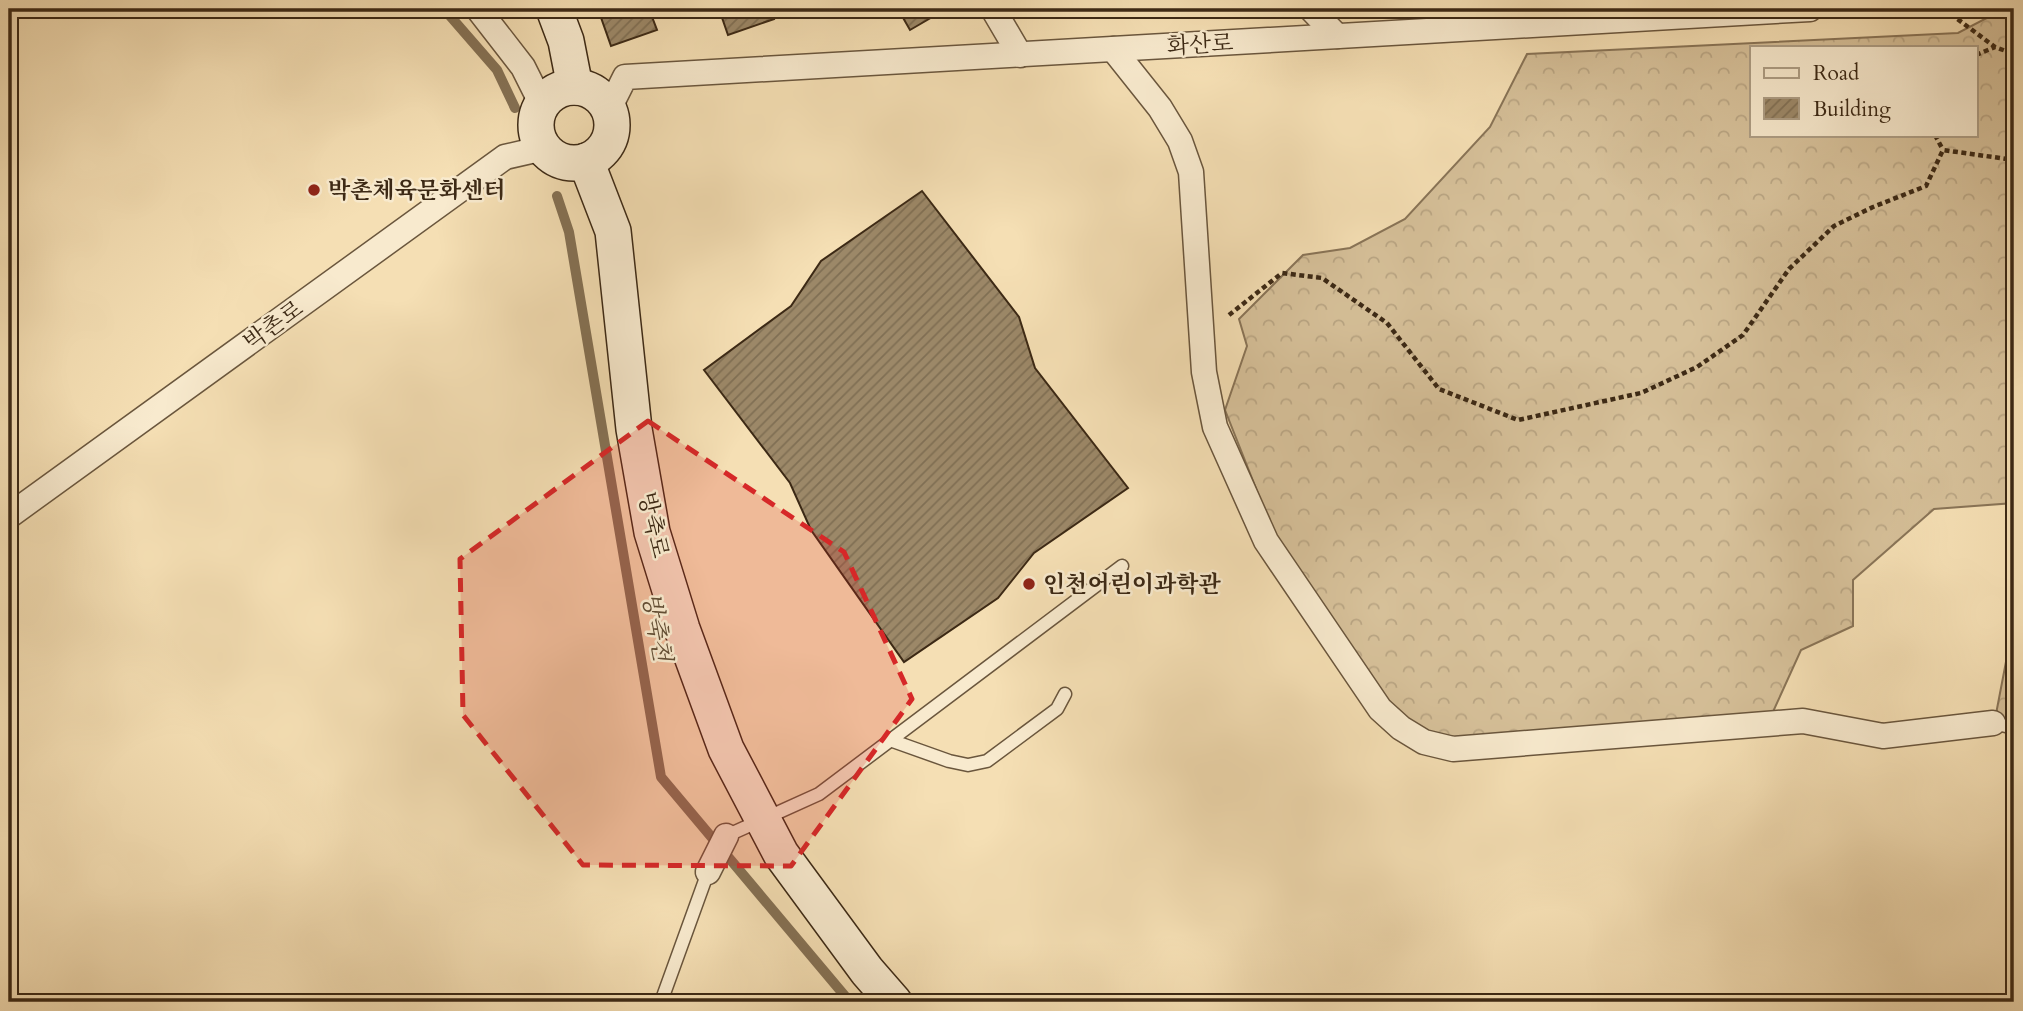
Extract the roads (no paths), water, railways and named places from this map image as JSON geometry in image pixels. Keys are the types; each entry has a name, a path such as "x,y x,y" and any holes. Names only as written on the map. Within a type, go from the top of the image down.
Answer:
{"street":[{"path":"478,9 523,66 542,105"},
{"path":"554,9 566,41 575,87"},
{"path":"993,9 1020,55"},
{"path":"1311,9 1337,36"},
{"name":"화산로","path":"609,108 625,77 1337,36 1649,13 1810,9"},
{"path":"1114,49 1160,108 1180,142 1191,172 1204,372 1215,426 1266,541 1380,709 1401,727 1424,743 1453,749 1803,721 1883,736 2004,726"},
{"path":"575,87 595,93 609,108 611,134 598,155 586,161 563,161 544,148 536,126 542,105 550,96 562,89 575,87"},
{"name":"박촌로","path":"9,516 505,157 544,148"},
{"name":"방축로","path":"586,161 613,231 634,429 652,532 681,629 726,749 781,854 867,971 894,1002"},
{"path":"709,872 726,836"}],"lane":[{"path":"726,836 819,794 1122,566"},
{"path":"890,740 949,761 968,765 987,761 1057,709 1065,694"},
{"path":"661,1002 709,872"}],"waterway":[{"name":"방축천","path":"444,9 497,70 515,108"},
{"name":"방축천","path":"557,196 569,232 661,777 850,1002"}],"place":[{"name":"박촌체육문화센터","path":"314,190"},
{"name":"인천어린이과학관","path":"1029,584"}]}
